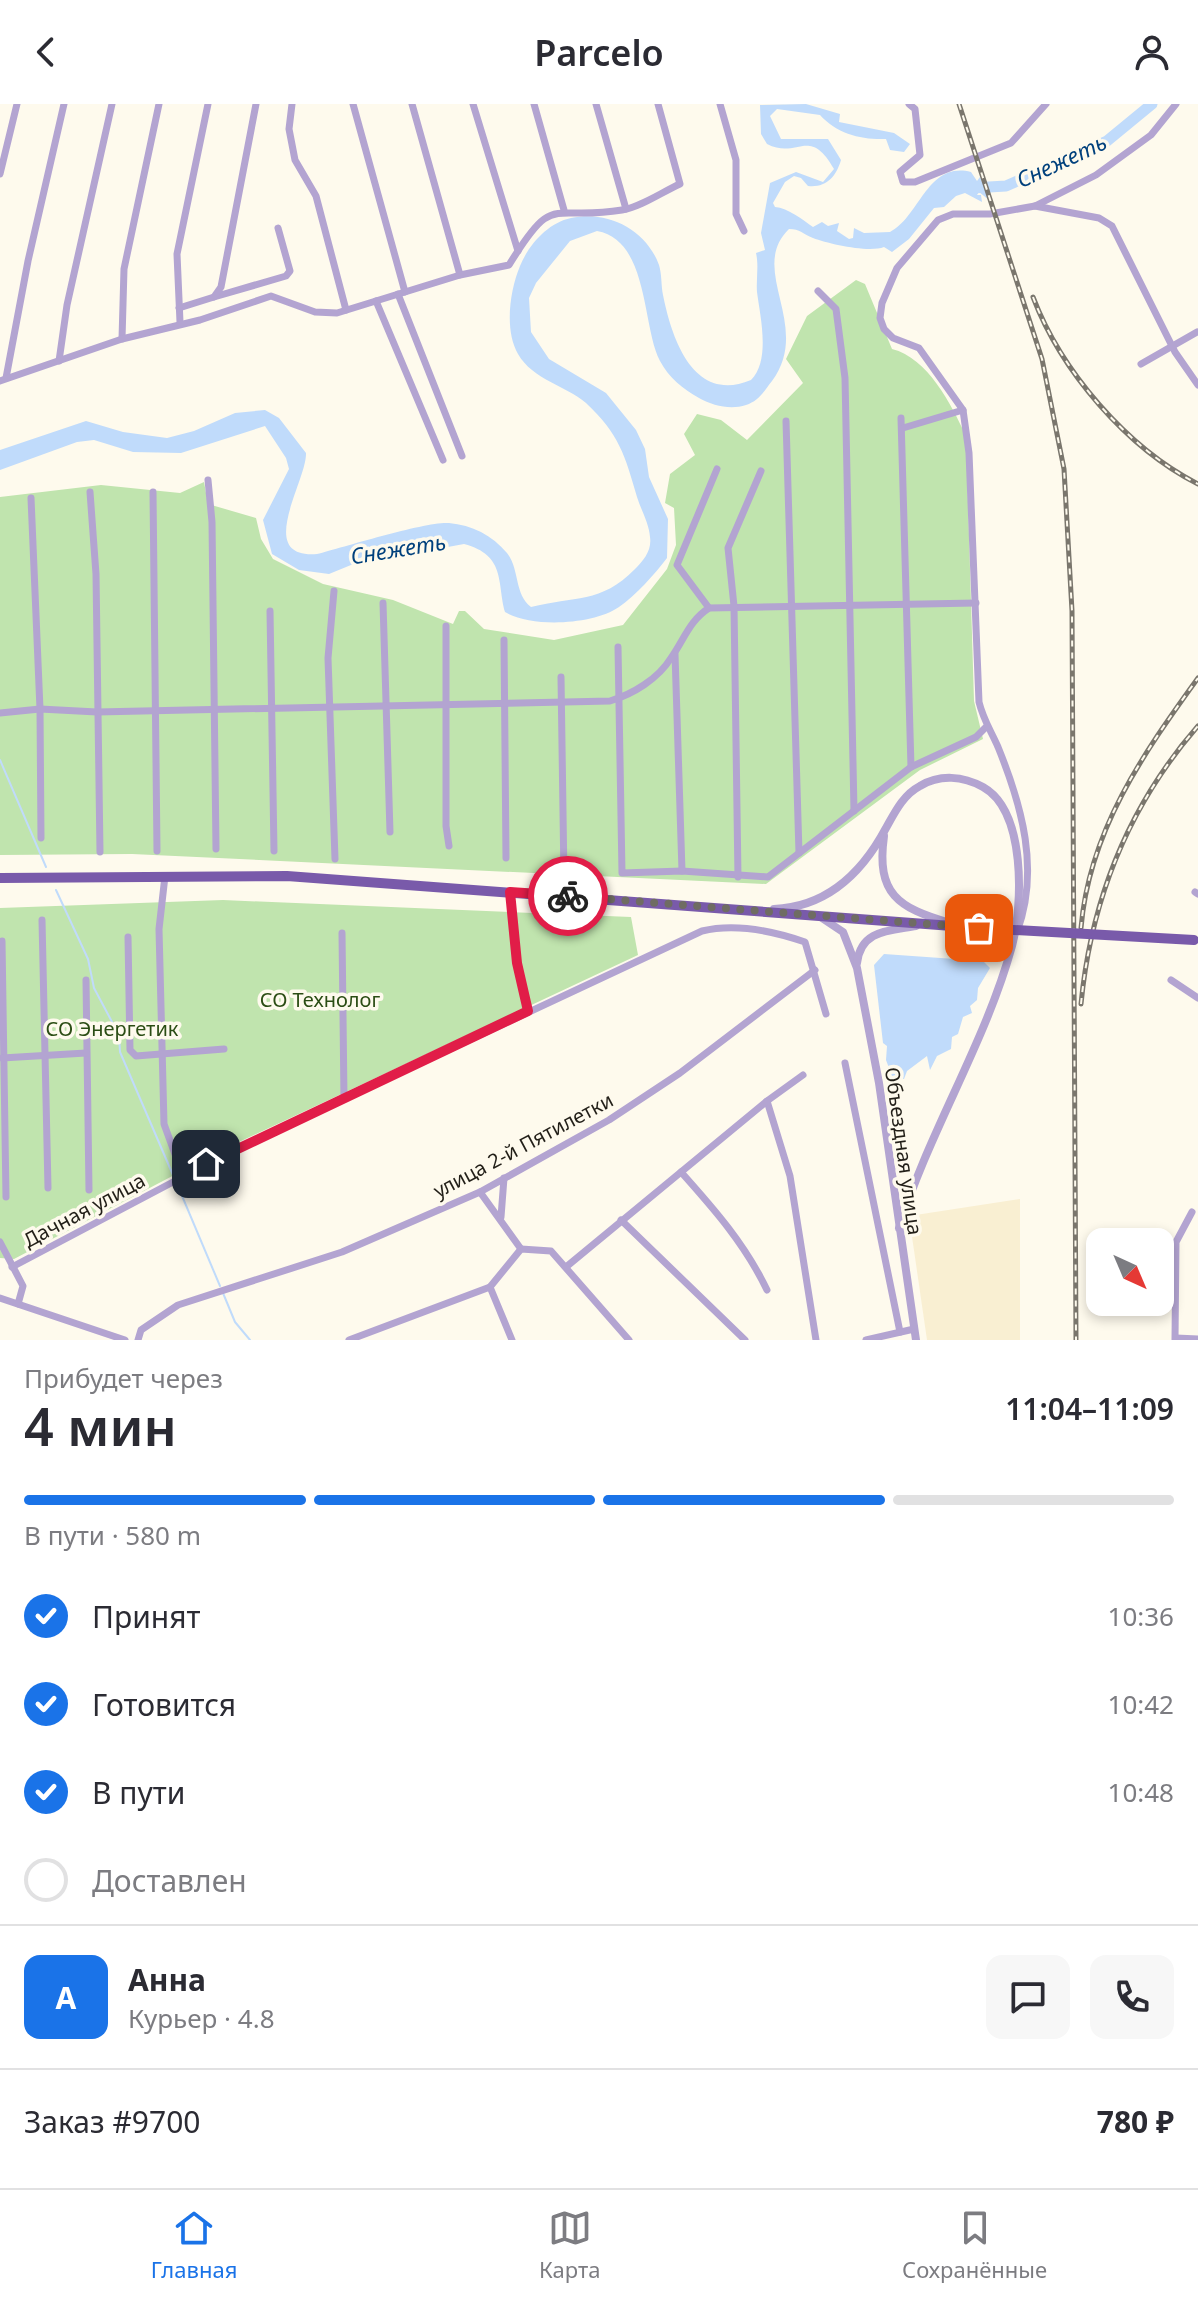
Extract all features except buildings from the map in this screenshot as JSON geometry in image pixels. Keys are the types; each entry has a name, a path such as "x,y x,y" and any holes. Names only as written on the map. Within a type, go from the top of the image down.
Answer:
{"main road":[{"path":"0,878 287,876 814,913 964,927 1196,940"}],"street":[{"path":"0,174 17,104"},
{"path":"3,379 64,104"},
{"path":"59,361 67,305 112,104"},
{"path":"122,339 124,269 159,104"},
{"path":"180,322 177,254 208,104"},
{"path":"214,297 221,287 256,104"},
{"path":"292,104 289,129 295,160 316,196 346,310"},
{"path":"353,104 401,293 462,456"},
{"path":"412,104 460,275"},
{"path":"473,104 518,251"},
{"path":"534,104 564,210"},
{"path":"596,104 626,209"},
{"path":"3,379 122,339 180,322 200,320 271,296 315,312 346,310 460,275 509,265 533,226 564,210 626,209 680,184 658,104"},
{"path":"720,104 736,160 736,214 744,231"},
{"path":"909,104 915,109 920,155 900,172 903,182 915,182 1011,143 1046,104"},
{"path":"1035,206 1096,175 1151,135 1176,104"},
{"path":"899,1228 908,1199 982,1027 1027,898 1025,830 1008,773 996,742 985,728 979,702 969,453 963,410 919,348 893,338 884,329 880,318 888,287 910,251 945,216 1035,206 1099,218 1112,226 1173,348 1198,385"},
{"path":"179,308 286,276 290,271 278,228"},
{"path":"818,291 836,309 845,378 854,811"},
{"path":"376,301 443,460"},
{"path":"1141,364 1197,332"},
{"path":"903,428 963,410"},
{"path":"901,418 909,604 911,767"},
{"path":"786,421 799,853"},
{"path":"709,608 677,565 717,469"},
{"path":"738,877 734,606 728,548 761,471"},
{"path":"208,480 212,522 216,849"},
{"path":"90,492 96,574 100,852"},
{"path":"153,492 157,851"},
{"path":"31,498 40,709 41,838"},
{"path":"334,591 328,658 335,859"},
{"path":"383,603 390,832"},
{"path":"0,713 40,709 97,712 446,706 620,698 650,681 675,652 692,624 709,608 976,603"},
{"path":"270,611 274,851"},
{"path":"446,626 449,846"},
{"path":"504,640 506,858"},
{"path":"618,647 622,873 682,871 768,877 911,767 976,737 985,728"},
{"path":"675,652 682,871"},
{"path":"561,677 564,879"},
{"path":"759,910 805,905 841,886 863,864 906,796 929,781 959,777 992,792 1006,808 1015,839 1013,943"},
{"path":"885,831 882,866 893,896 909,910 964,927"},
{"path":"165,876 159,929 164,1124 183,1176"},
{"path":"510,892 517,963 528,1011"},
{"name":"Объездная улица","path":"814,913 843,932 857,968 916,1340"},
{"path":"42,920 48,1188"},
{"path":"857,968 859,951 868,938 932,924"},
{"name":"Дачная улица","path":"12,1267 183,1176 702,931 720,927 781,933 805,942 826,1014"},
{"path":"342,933 344,1098"},
{"path":"128,937 130,1050 136,1056 224,1049"},
{"path":"2,941 6,1197"},
{"name":"улица 2-й Пятилетки","path":"138,1340 141,1330 178,1305 342,1252 480,1192 609,1120 680,1073 815,970"},
{"path":"86,980 89,1190"},
{"path":"1171,980 1198,998"},
{"path":"2,1058 86,1053"},
{"path":"845,1063 900,1332"},
{"path":"566,1267 767,1101 803,1075"},
{"path":"767,1101 790,1176 816,1340"},
{"path":"681,1172 728,1224 767,1290"},
{"path":"501,1217 504,1178"},
{"path":"480,1192 501,1217 521,1249"},
{"path":"896,1199 908,1199"},
{"path":"1192,1212 1176,1242 1176,1339 1198,1339"},
{"path":"621,1220 745,1340"},
{"path":"0,1242 23,1286 18,1304"},
{"path":"521,1249 551,1251 629,1340"},
{"path":"349,1340 368,1338 490,1287 521,1249"},
{"path":"490,1287 512,1340"},
{"path":"0,1298 125,1340"},
{"path":"866,1340 914,1329"}],"shaded area":[{"path":"1020,1199 1020,1340 927,1340 909,1216"}],"green space":[{"path":"856,280 865,284 892,349 905,354 927,372 953,410 966,436 974,701 983,739 920,770 766,884 132,854 0,855 0,497 101,485 180,493 204,482 208,504 256,518 261,539 273,559 323,584 393,600 453,624 459,611 465,611 484,629 554,640 623,625 667,569 676,545 674,508 665,503 670,474 695,455 684,434 697,414 721,420 747,440 803,383 786,359 807,316"},
{"path":"223,900 631,917 638,955 224,1149 14,1259 0,1258 0,908"}],"water":[{"path":"806,104 840,114 839,122 894,133 910,144 904,152 890,150 886,139 850,134 834,127 820,115 777,109 770,116 781,139 828,139 841,160 833,176 820,185 808,186 801,178 794,176 785,182 773,203 775,207 790,212 813,227 822,222 828,226 839,223 837,231 849,239 853,238 854,228 864,233 890,232 909,215 934,182 956,171 971,172 977,181 980,177 989,200 979,192 977,195 981,195 982,202 965,193 956,196 944,207 934,208 909,239 892,252 884,247 869,249 839,245 789,229 778,245 774,262 786,339 783,360 758,398 734,407 716,405 699,398 687,391 664,367 654,346 635,267 626,250 614,238 597,231 570,241 536,283 529,298 531,332 549,359 606,393 636,430 645,449 649,477 668,519 667,558 632,597 608,613 578,621 546,622 505,612 500,581 493,563 487,555 464,544 351,565 329,574 299,570 272,554 263,520 289,469 286,458 265,426 181,453 133,452 94,440 77,442 0,470 0,450 86,421 123,432 167,438 194,431 235,413 265,410 279,418 306,453 286,532 289,544 298,552 317,554 405,530 449,523 481,532 507,553 522,595 531,607 598,594 623,580 647,554 650,546 648,527 624,457 606,425 586,403 532,370 518,354 511,334 510,310 520,266 540,236 563,221 585,216 624,225 645,241 653,252 661,272 667,313 689,363 700,376 714,383 731,385 751,380 761,361 762,325 756,253 765,250 761,233 770,183 796,172 823,182 834,169 825,156 810,146 778,148 767,144 761,134 760,105"},
{"path":"884,954 983,961 990,968 978,988 977,1000 970,1006 972,1013 963,1017 958,1034 952,1037 951,1049 937,1056 930,1070 927,1056 907,1071 904,1079 892,1076 886,1060 887,1046 883,1043 874,965"}],"waterway":[{"name":"Снежеть","path":"972,188 1006,186 1107,141 1152,104"},
{"path":"0,760 46,867"},
{"path":"56,890 88,959 94,988 119,1035 120,1052 173,1175"},
{"path":"177,1184 220,1286"},
{"path":"223,1293 235,1322 250,1340"}],"railway":[{"path":"959,104 1042,359 1064,469 1072,611 1076,1340"},
{"path":"1033,297 1061,352 1099,405 1146,450 1198,484"},
{"path":"1081,928 1086,893 1107,826 1139,765 1198,678"},
{"path":"1081,1004 1094,928 1117,856 1152,788 1198,726"}],"way so far":[{"path":"568,896 979,928"}],"route":[{"path":"206,1164 528,1011 517,963 510,892 568,896"}],"park label":[{"name":"СО Технолог","path":"320,999"},
{"name":"СО Энергетик","path":"112,1028"}]}
